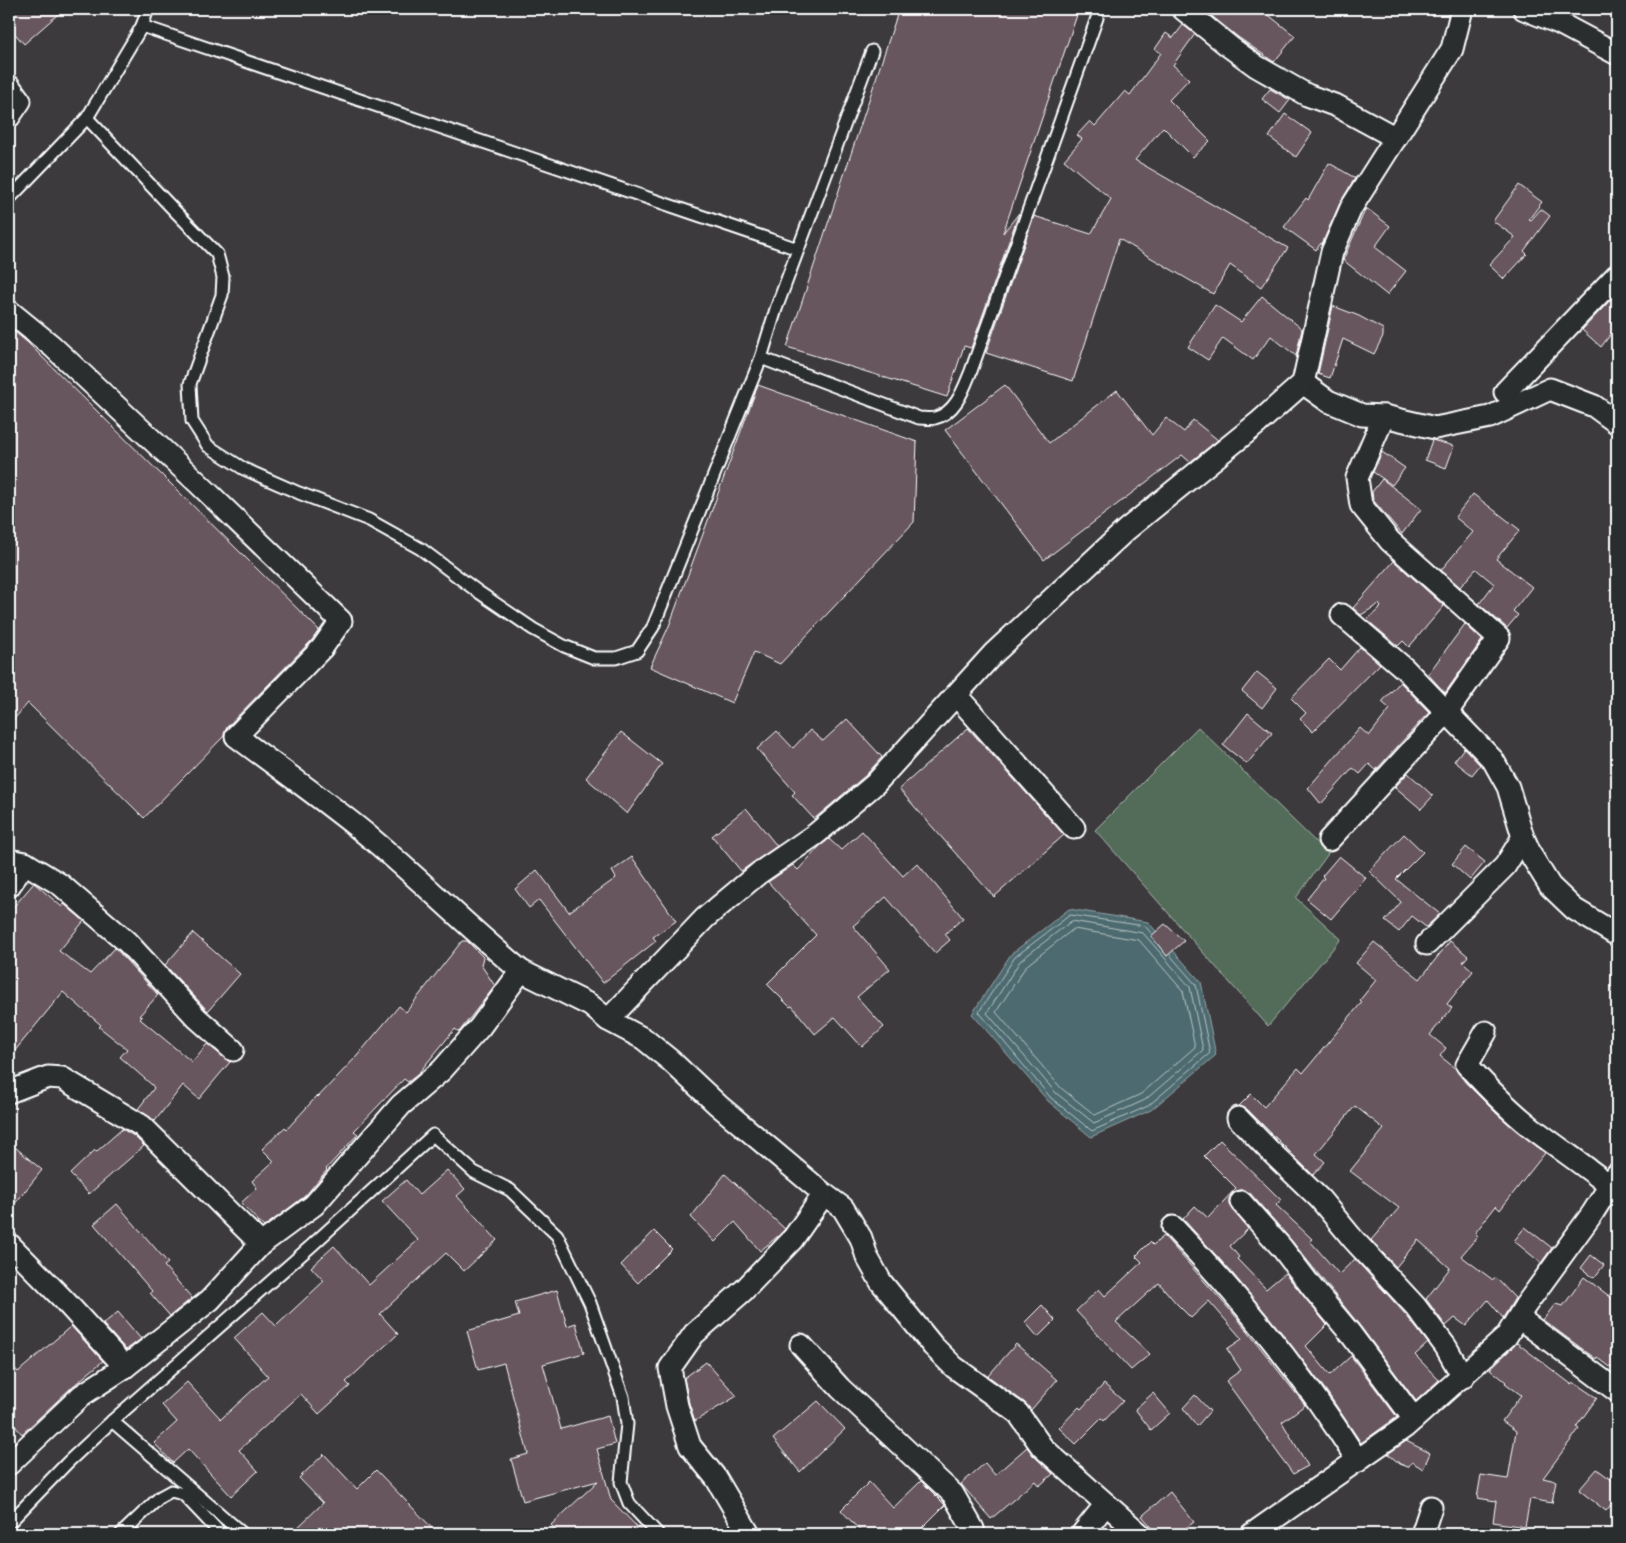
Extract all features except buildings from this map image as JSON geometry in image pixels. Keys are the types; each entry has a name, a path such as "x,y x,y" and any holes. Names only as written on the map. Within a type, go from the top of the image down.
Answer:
{"street":[{"path":"1183,9 1230,48 1256,66 1307,95 1337,106 1396,138"},
{"path":"608,1020 706,918 759,873 816,834 875,784 993,654 1126,530 1258,423 1303,383 1332,252 1351,208 1452,49 1462,9"},
{"path":"1524,9 1559,22 1617,54"},
{"path":"9,86 20,101 9,117"},
{"path":"1505,392 1617,275"},
{"path":"9,311 66,360 198,483 341,622 322,648 236,736 371,838 443,901 486,942 521,971 590,1004 608,1020 644,1039 671,1061 718,1105 843,1208 861,1238 867,1257 881,1282 933,1346 954,1367 1018,1413 1042,1447 1140,1534"},
{"path":"1303,383 1328,401 1362,414 1384,416 1435,428 1490,417 1550,389 1594,406 1617,423"},
{"path":"1329,840 1448,712 1499,638 1390,541 1361,505 1357,478 1384,416"},
{"path":"1342,614 1405,669 1493,760 1508,787 1523,837 1532,857 1550,886 1574,909 1617,935"},
{"path":"956,695 1074,828"},
{"path":"1427,944 1505,866 1523,837"},
{"path":"9,886 17,862 61,886 127,942 198,1018 233,1050"},
{"path":"9,1464 82,1395 125,1367 210,1300 261,1244 314,1205 401,1105 442,1070 480,1027 521,971"},
{"path":"1252,1534 1358,1461 1414,1419 1506,1337 1551,1269 1592,1214 1613,1180 1530,1126 1467,1065 1486,1032"},
{"path":"9,1092 48,1077 62,1078 142,1126 261,1244"},
{"path":"1238,1118 1268,1150 1320,1199 1353,1239 1416,1307 1446,1347 1463,1376"},
{"path":"749,1534 716,1478 690,1446 677,1406 670,1368 694,1334 744,1290 792,1240 824,1194"},
{"path":"1241,1202 1282,1248 1350,1333 1414,1419"},
{"path":"1174,1227 1212,1268 1279,1348 1328,1414 1358,1461"},
{"path":"9,1244 64,1300 125,1367"},
{"path":"1518,1318 1617,1390"},
{"path":"801,1345 840,1388 953,1494 973,1529 970,1534"},
{"path":"1082,1534 1106,1504"},
{"path":"1422,1534 1431,1507"}],"lane":[{"path":"9,199 88,118 142,26 148,9"},
{"path":"762,358 919,418 936,418 951,410 963,391 971,370 1097,18"},
{"path":"142,26 798,249"},
{"path":"88,118 217,254 223,277 222,295 190,384 192,421 208,446 244,469 299,493 370,520 404,539 421,549 477,591 533,629 564,646 594,658 616,658 637,651 653,628 762,358 776,309 872,51"},
{"path":"9,1523 68,1462 112,1421 310,1247 433,1135 474,1172 510,1190 557,1235 590,1303 623,1397 627,1424 621,1482 629,1502 658,1534"},
{"path":"112,1421 243,1534"},
{"path":"121,1534 160,1497 171,1491 183,1494 221,1534"}],"green space":[{"path":"1198,727 1328,854 1296,898 1341,939 1268,1026 1095,830"}],"water":[{"path":"1069,909 1148,922 1201,982 1216,1055 1151,1110 1091,1137 1048,1101 972,1014 1011,954"}]}
